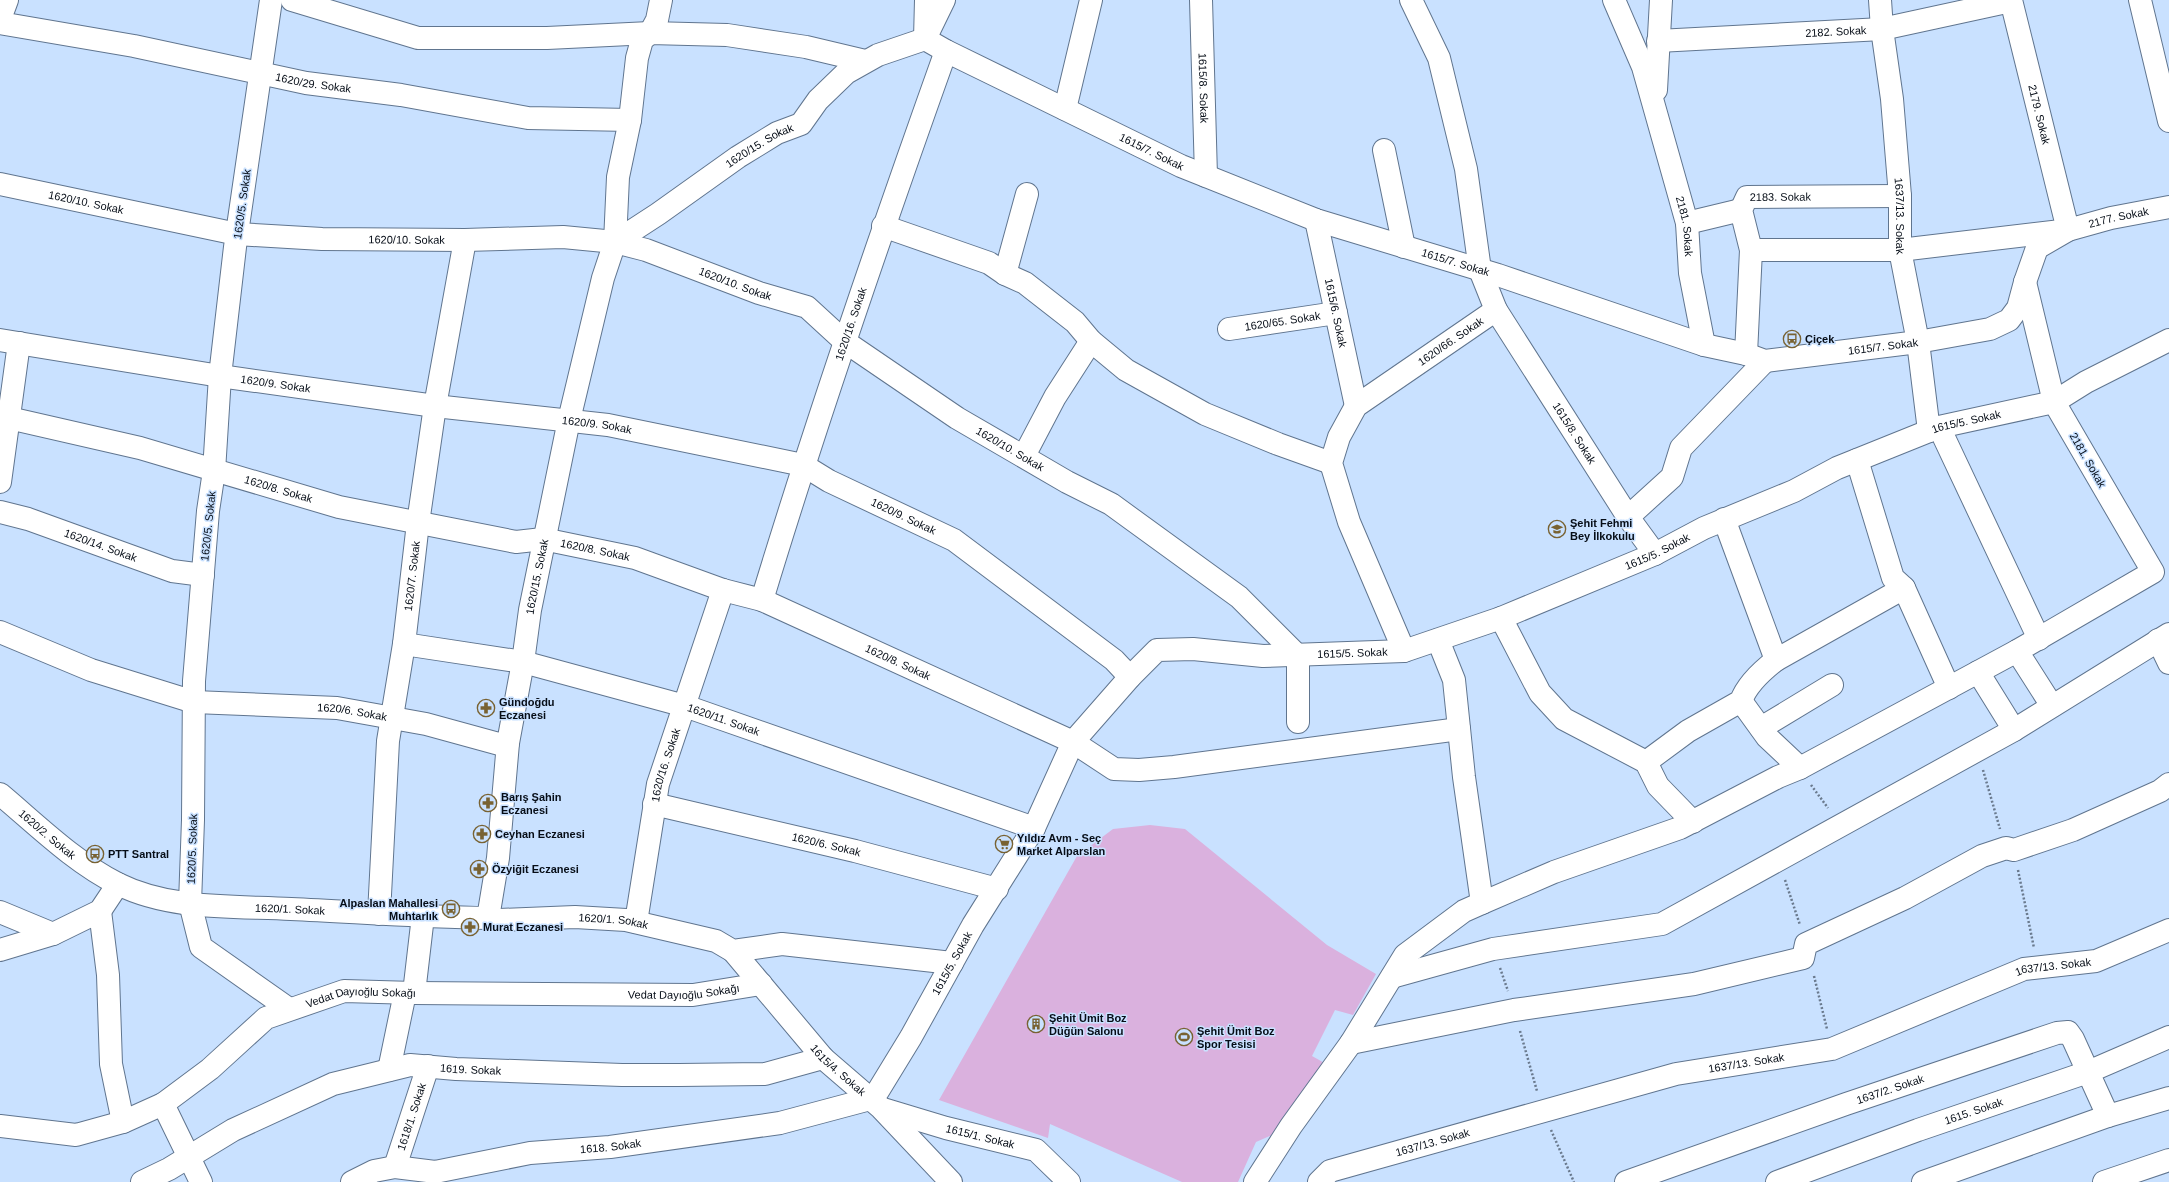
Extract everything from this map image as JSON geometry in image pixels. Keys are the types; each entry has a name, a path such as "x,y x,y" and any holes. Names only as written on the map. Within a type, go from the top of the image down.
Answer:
{"street":[{"path":"0,19 7,0"},
{"name":"1620/5. Sokak","path":"271,0 237,234 220,376 214,471 203,575 194,702 193,820 190,903 200,947 288,1009"},
{"path":"292,0 418,38 547,38 650,33 727,35 806,47 865,61"},
{"name":"1620/15. Sokak","path":"488,918 498,858 508,743 543,539 568,420 603,278 616,242 618,177 630,120 637,58 642,40 650,33 657,20 661,0"},
{"path":"925,39 926,0"},
{"path":"925,39 944,0"},
{"path":"1065,109 1090,0"},
{"name":"1615/8. Sokak","path":"1201,0 1206,176"},
{"path":"1411,0 1439,58 1466,170 1480,270 1496,310"},
{"name":"2181. Sokak","path":"1614,0 1643,67 1687,223 1690,273 1704,345"},
{"name":"2181. Sokak","path":"1655,109 1661,0"},
{"name":"1637/13. Sokak","path":"1880,0 1882,29 1892,99 1900,196 1900,250 1934,429 2039,638"},
{"name":"2182. Sokak","path":"1658,41 1882,29 2011,0"},
{"name":"2179. Sokak","path":"2011,0 2068,230"},
{"path":"2140,0 2162,65 2169,121"},
{"name":"1620/29. Sokak","path":"0,24 134,46 306,83 402,95 483,108 528,118 630,120"},
{"name":"1620/15. Sokak","path":"616,242 738,157 777,133 801,124 818,100 846,73 878,55 925,39"},
{"name":"1615/7. Sokak","path":"925,39 946,51 1206,176 1316,220 1480,270 1704,345 1755,358 1918,342 1990,329 2009,320 2018,308 2025,282"},
{"name":"1620/16. Sokak","path":"762,600 803,465 844,341 880,240 883,226 946,51"},
{"path":"1384,150 1404,247"},
{"name":"1620/10. Sokak","path":"0,184 237,234 322,239 465,240 563,237 616,242 646,250 759,293 807,307 844,341 957,418 1110,504 1188,559 1239,597 1298,656"},
{"path":"1005,274 1027,194"},
{"name":"2183. Sokak","path":"1755,358 1751,250 1741,210 1747,197 1900,196"},
{"name":"2177. Sokak","path":"2068,230 2111,218 2169,207"},
{"path":"1687,223 1741,210"},
{"name":"1615/6. Sokak","path":"1316,220 1356,406"},
{"path":"883,226 989,264 1005,274 1025,283 1075,322 1091,340 1126,370 1206,414 1278,444 1331,463 1349,522 1404,651"},
{"path":"1751,250 1900,250 2068,230"},
{"path":"2025,282 2037,248 2068,230"},
{"name":"1620/7. Sokak","path":"379,914 388,741 404,644 418,523 435,406 465,240"},
{"name":"2181. Sokak","path":"1255,1182 1291,1126 1351,1043 1405,955 1464,911 1554,872 1693,822 1778,777 1800,768 2017,651 2161,567 2054,402 2025,282"},
{"name":"1615/8. Sokak","path":"1496,310 1628,517 1655,554"},
{"name":"1620/66. Sokak","path":"1331,463 1339,438 1356,406 1496,310"},
{"name":"1620/65. Sokak","path":"1229,329 1336,313"},
{"path":"1024,456 1055,397 1091,340"},
{"name":"1615/5. Sokak","path":"875,1103 878,1091 973,926 1034,828 1072,742 1130,677 1157,650 1193,649 1263,656 1298,656 1404,651 1501,618 1655,554 1724,519 1794,491 1857,460 1934,429 2054,402 2086,382 2169,340"},
{"path":"0,482 10,342"},
{"name":"1620/9. Sokak","path":"10,342 220,376 500,415 568,420 686,440 803,465 829,481 954,540 1114,660 1130,677"},
{"path":"1628,517 1672,477 1681,448 1755,358"},
{"name":"1620/8. Sokak","path":"5,417 140,448 339,507 516,542 543,539 635,558 723,590 762,600 1072,742 1114,769 1139,770 1174,768 1459,729"},
{"path":"1857,460 1894,578 1904,588 1949,688"},
{"name":"1620/14. Sokak","path":"0,512 28,519 172,571 203,575"},
{"path":"1724,519 1776,660"},
{"path":"1646,762 1688,731 1741,701 1743,695 1762,671 1776,660 1904,588"},
{"name":"1620/16. Sokak","path":"636,922 658,784 723,590"},
{"path":"1501,618 1540,693 1564,718 1646,762 1658,786 1693,822"},
{"name":"1620/6. Sokak","path":"0,632 91,670 194,702 337,708 426,724 499,744 508,743"},
{"path":"1392,977 1493,949 1662,924 1841,827 2014,730 2163,637 2169,663"},
{"path":"1438,640 1454,680 1482,903"},
{"name":"1620/11. Sokak","path":"404,644 523,662 684,706 1034,828"},
{"path":"2017,651 2052,706"},
{"path":"1298,656 1298,722"},
{"path":"1978,672 2014,730"},
{"path":"1761,728 1832,685"},
{"path":"1741,701 1761,728 1800,768"},
{"path":"1351,1043 1514,1010 1694,984 1803,958 1806,944 1905,898 1982,856 2073,830 2160,791 2169,784"},
{"name":"1620/2. Sokak","path":"0,794 79,860 118,884"},
{"name":"1620/6. Sokak","path":"654,804 855,851 997,889"},
{"path":"0,950 53,934 100,911 118,884"},
{"name":"1620/1. Sokak","path":"118,884 147,895 190,903 379,914 488,918 499,920 575,917 636,922 716,942 733,951"},
{"path":"100,911 108,975 111,1064 123,1122"},
{"path":"0,912 53,934"},
{"path":"389,1070 409,993 423,916"},
{"name":"1637/13. Sokak","path":"1319,1182 1330,1171 1542,1110 1676,1074 1832,1049 2017,972 2038,967 2096,961 2169,930"},
{"path":"733,951 782,944 952,963"},
{"name":"1615/4. Sokak","path":"733,951 823,1058 875,1103 951,1182"},
{"name":"Vedat Dayıoğlu Sokağı","path":"0,1126 76,1135 123,1122 163,1104 210,1069 266,1018 288,1009 344,991 409,993 693,995 761,984"},
{"name":"1637/2. Sokak","path":"1626,1182 1846,1104 2058,1033 2068,1032 2108,1116"},
{"name":"1615. Sokak","path":"1777,1182 1903,1136 2088,1072 2169,1037"},
{"name":"1619. Sokak","path":"142,1182 233,1130 333,1084 410,1065 622,1075 765,1074 823,1058"},
{"name":"1618/1. Sokak","path":"394,1167 428,1066"},
{"path":"1924,1182 2108,1116 2169,1098"},
{"name":"1618. Sokak","path":"352,1182 374,1171 394,1167 439,1177 530,1153 610,1147 780,1123 875,1103"},
{"name":"1615/1. Sokak","path":"875,1103 946,1128 1036,1150 1070,1182"},
{"path":"163,1104 188,1157 202,1182"},
{"path":"2104,1182 2169,1160"}],"path":[{"path":"1977,751 2010,849 2038,967"},
{"path":"1800,768 1841,827"},
{"path":"1779,860 1806,944"},
{"path":"1493,949 1514,1010 1542,1110 1574,1182"},
{"path":"1813,974 1832,1049"}],"shaded area":[{"path":"1150,825 1185,829 1327,945 1376,974 1353,1015 1335,1010 1312,1056 1328,1065 1274,1134 1256,1142 1238,1182 1182,1182 1050,1124 1048,1138 939,1100 1077,856 1113,829"}],"place":[{"name":"Çiçek","path":"1792,339"},
{"name":"Şehit Fehmi Bey İlkokulu","path":"1557,529"},
{"name":"Gündoğdu Eczanesi","path":"486,708"},
{"name":"Barış Şahin Eczanesi","path":"488,803"},
{"name":"Ceyhan Eczanesi","path":"482,834"},
{"name":"Yıldız Avm - Seç Market Alparslan","path":"1004,844"},
{"name":"PTT Santral","path":"95,854"},
{"name":"Özyiğit Eczanesi","path":"479,869"},
{"name":"Alpaslan Mahallesi Muhtarlık","path":"451,909"},
{"name":"Murat Eczanesi","path":"470,927"},
{"name":"Şehit Ümit Boz Düğün Salonu","path":"1036,1024"},
{"name":"Şehit Ümit Boz Spor Tesisi","path":"1184,1037"}]}
